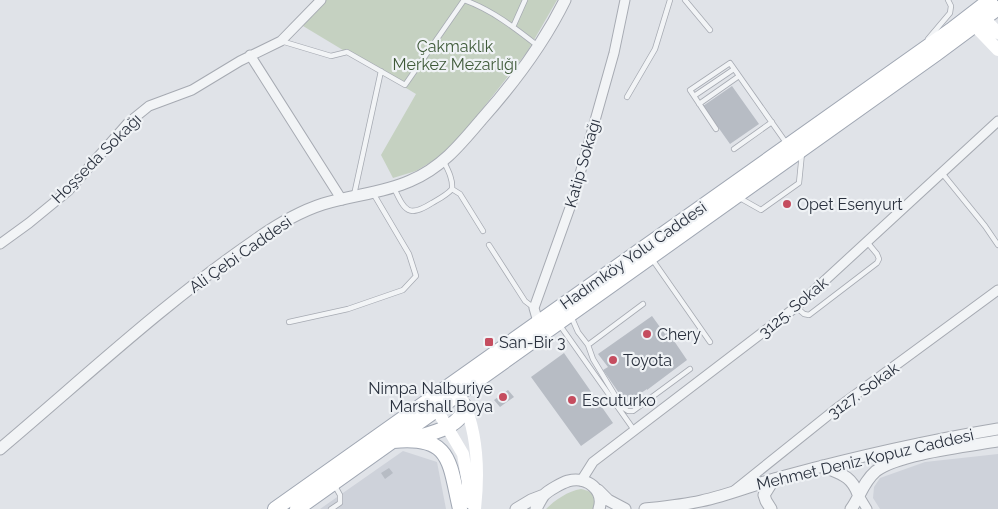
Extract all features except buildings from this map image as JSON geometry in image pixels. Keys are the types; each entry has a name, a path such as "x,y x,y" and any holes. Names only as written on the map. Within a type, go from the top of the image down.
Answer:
{"main road":[{"name":"Hadımköy Yolu Caddesi","path":"297,509 437,410 538,322 990,0"},
{"name":"Hadımköy Yolu Caddesi","path":"275,509 453,395 571,314 737,197 998,8"},
{"path":"980,22 998,33"},
{"path":"980,22 998,50"},
{"path":"408,440 446,426 460,418 453,395"},
{"path":"453,395 473,434 476,449 475,509"},
{"path":"437,410 463,454 468,483 468,509"},
{"path":"392,441 408,440 436,446 447,457 460,509"}],"street":[{"name":"Hoşseda Sokağı","path":"0,244 68,191 128,123 149,106 192,90 250,55 281,41 321,0"},
{"name":"Ali Çebi Caddesi","path":"0,449 196,283 246,246 304,212 410,181 444,161 508,88 539,47 565,0"},
{"name":"Katip Sokağı","path":"534,308 572,202 614,54 625,0"},
{"path":"250,55 348,198"},
{"name":"3125. Sokak","path":"581,481 593,462 796,307 998,121"},
{"name":"3127. Sokak","path":"730,494 836,408 998,292"},
{"path":"534,308 538,322"},
{"name":"Mehmet Deniz Kopuz Caddesi","path":"645,509 701,502 774,478 822,466 951,437 998,429"},
{"path":"851,509 865,482 876,470 894,462 934,452 998,441"},
{"path":"822,466 850,479 867,509"},
{"path":"771,509 764,495 774,478"},
{"path":"516,509 568,481 581,481 589,483 608,500 625,509"},
{"path":"598,490 601,503 599,509"},
{"path":"536,509 544,495"}],"lane":[{"path":"281,41 331,56 347,52 405,85 464,0 478,5 513,27 539,47"},
{"path":"513,27 525,0"},
{"path":"627,97 655,49 670,0"},
{"path":"685,0 710,30"},
{"path":"908,60 950,13 951,6 948,0"},
{"path":"716,129 694,96 734,69 788,145"},
{"path":"348,198 381,71"},
{"path":"699,104 739,76"},
{"path":"734,149 772,122"},
{"path":"737,197 761,210 799,184 802,149"},
{"path":"444,161 450,173 452,189"},
{"path":"942,173 998,245"},
{"path":"393,187 404,207 411,212 419,211 452,189"},
{"path":"452,189 460,194 483,231"},
{"path":"289,322 348,309 402,290 416,276 409,254 372,193"},
{"path":"796,307 804,314 809,315 877,263 879,259 877,254 867,242"},
{"path":"489,245 525,301 534,308"},
{"path":"651,257 710,342"},
{"path":"588,345 643,304"},
{"path":"571,314 578,332 588,345 593,359 622,407 628,411 633,411 690,369"},
{"path":"558,323 635,431"},
{"path":"331,509 340,503 340,495 333,483"}],"shaded area":[{"path":"403,451 437,462 446,509 320,509"},
{"path":"998,454 998,509 880,509 873,498 874,487 880,478 925,462"}],"green space":[{"name":"Çakmaklık Merkez Mezarlığı","path":"326,0 557,0 527,52 462,135 436,159 416,171 393,178 381,155 416,94 303,26"},
{"path":"581,489 594,495 597,509 546,509 562,496"}],"place":[{"name":"Opet Esenyurt","path":"787,204"},
{"name":"Chery","path":"647,334"},
{"name":"San-Bir 3","path":"489,342"},
{"name":"Toyota","path":"613,360"},
{"name":"Nimpa Nalburiye Marshall Boya","path":"503,397"},
{"name":"Escuturko","path":"572,400"}]}
